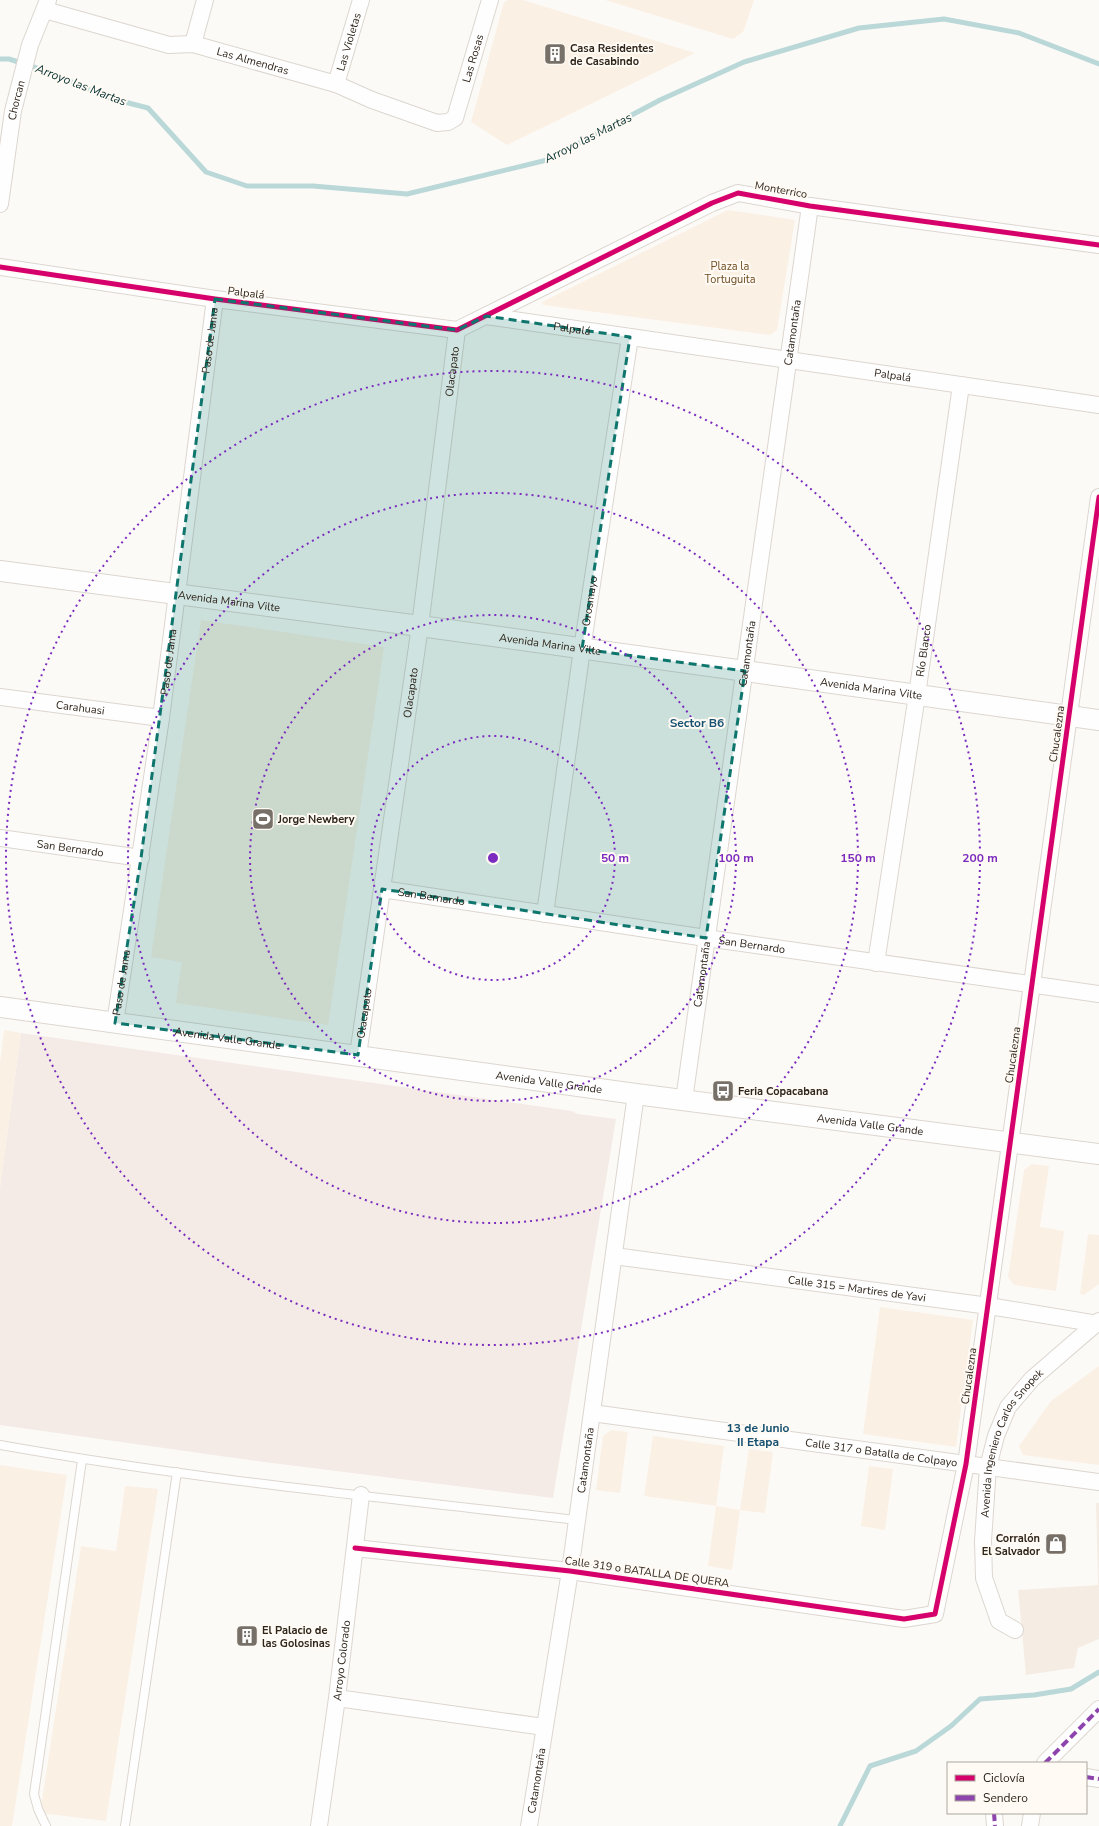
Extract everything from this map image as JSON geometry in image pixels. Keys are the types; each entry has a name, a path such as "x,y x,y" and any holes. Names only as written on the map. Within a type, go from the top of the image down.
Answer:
{"street":[{"path":"193,44 205,0"},
{"name":"Las Violetas","path":"336,84 361,0"},
{"name":"Las Rosas","path":"456,118 490,0"},
{"name":"Las Almendras","path":"47,5 169,45 193,44 336,84 372,100 438,123 448,122 456,118"},
{"name":"Chorcan","path":"0,204 2,175 13,110 30,45 47,5"},
{"name":"Monterrico","path":"486,316 712,203 738,193 810,206 1099,245"},
{"name":"Catamontaña","path":"684,1100 745,672 787,360 810,206"},
{"name":"Palpalá","path":"0,267 215,299 457,330"},
{"name":"Paso de Jama","path":"115,1023 162,718 215,299"},
{"path":"457,330 486,316"},
{"name":"Palpalá","path":"486,316 1099,405"},
{"name":"Olacapato","path":"358,1055 420,626 457,330"},
{"name":"Orosmayo","path":"545,914 582,648 630,337"},
{"name":"Río Blanco","path":"876,963 917,695 961,385"},
{"name":"Chucalezna","path":"935,1614 966,1464 989,1306 1099,497"},
{"name":"Avenida Marina Vilte","path":"0,571 420,626 1099,720"},
{"name":"Carahuasi","path":"0,697 162,718"},
{"name":"San Bernardo","path":"0,838 141,858"},
{"name":"San Bernardo","path":"382,890 876,963 1099,994"},
{"name":"Avenida Valle Grande","path":"0,1007 636,1094 1099,1154"},
{"name":"Catamontaña","path":"529,1826 570,1571 636,1094"},
{"name":"Calle 315 = Martires de Yavi","path":"614,1256 989,1306 1098,1323"},
{"name":"Avenida Ingeniero Carlos Snopek","path":"1015,1630 999,1621 984,1578 983,1541 988,1467 996,1436 1008,1407 1032,1379 1098,1323"},
{"name":"Calle 317 o Batalla de Colpayo","path":"592,1413 1099,1482"},
{"name":"Arroyo Colorado","path":"319,1826 337,1698 361,1495"},
{"name":"Calle 319 o BATALLA DE QUERA","path":"355,1548 570,1571 904,1619 935,1614"},
{"path":"337,1698 544,1727"},
{"path":"1046,1762 1099,1708"},
{"path":"1087,1777 1099,1779"},
{"path":"994,1814 995,1826"},
{"path":"1030,1826 1032,1814"}],"lane":[{"path":"0,1445 82,1460 576,1520"},
{"path":"47,1826 38,1809 34,1794 82,1460"},
{"path":"126,1826 177,1472"}],"highlighted area":[{"path":"215,299 457,330 486,316 630,337 582,649 745,671 706,938 382,889 358,1055 115,1023 141,858"}],"shaded area":[{"path":"21,1033 572,1111 578,1114 616,1119 553,1498 264,1462 0,1425 0,1187"},
{"path":"1096,1503 1099,1503 1099,1639 1078,1648 1074,1668 1026,1675 1018,1590 1098,1585"}],"green space":[{"path":"508,0 523,0 695,53 507,145 471,122 504,2"},
{"path":"605,0 754,0 743,32 733,39"},
{"name":"Plaza la Tortuguita","path":"728,210 795,220 777,330 770,335 543,305 542,302"},
{"name":"Jorge Newbery","path":"201,620 384,647 328,1025 176,1003 182,962 151,957"},
{"path":"4,1030 21,1033 0,1187 0,1063"},
{"path":"1032,1164 1049,1166 1040,1227 1064,1231 1056,1291 1014,1285 1008,1277 1024,1170"},
{"path":"1088,1234 1099,1235 1099,1284 1084,1295 1080,1294"},
{"path":"880,1307 973,1320 956,1447 863,1434"},
{"path":"1099,1366 1099,1465 1023,1455 1019,1446 1051,1401"},
{"path":"611,1430 628,1432 620,1493 596,1490 603,1436"},
{"path":"653,1436 724,1446 716,1506 644,1496"},
{"path":"749,1449 773,1452 765,1513 740,1510"},
{"path":"0,1465 67,1475 12,1826 0,1826"},
{"path":"869,1466 893,1469 885,1530 861,1526"},
{"path":"125,1486 158,1489 106,1821 40,1813 81,1546 116,1551"},
{"path":"716,1506 740,1510 732,1570 708,1566"}],"waterway":[{"name":"Arroyo las Martas","path":"0,59 9,59 46,71 109,98 148,108 206,172 247,186 313,186 407,194 547,160 660,100 744,62 859,28 944,19 1019,33 1099,64"},
{"path":"840,1826 870,1766 916,1751 951,1726 980,1699 1034,1695 1071,1689 1099,1672"}],"marked path":[{"path":"1046,1762 1099,1709"},
{"path":"1087,1777 1099,1779"},
{"path":"994,1814 995,1826"}],"cycle path":[{"path":"0,267 215,299 457,330 712,203 738,193 810,206 1099,245"},
{"path":"355,1548 570,1571 904,1619 935,1614 966,1464 1099,497"}],"place":[{"name":"Casa Residentes de Casabindo","path":"555,54"},
{"name":"Jorge Newbery","path":"263,819"},
{"name":"Feria Copacabana","path":"723,1091"},
{"name":"Corralón El Salvador","path":"1056,1544"},
{"name":"El Palacio de las Golosinas","path":"247,1636"}],"district":[{"name":"Sector B6","path":"697,723"},
{"name":"13 de Junio II Etapa","path":"758,1435"}]}
